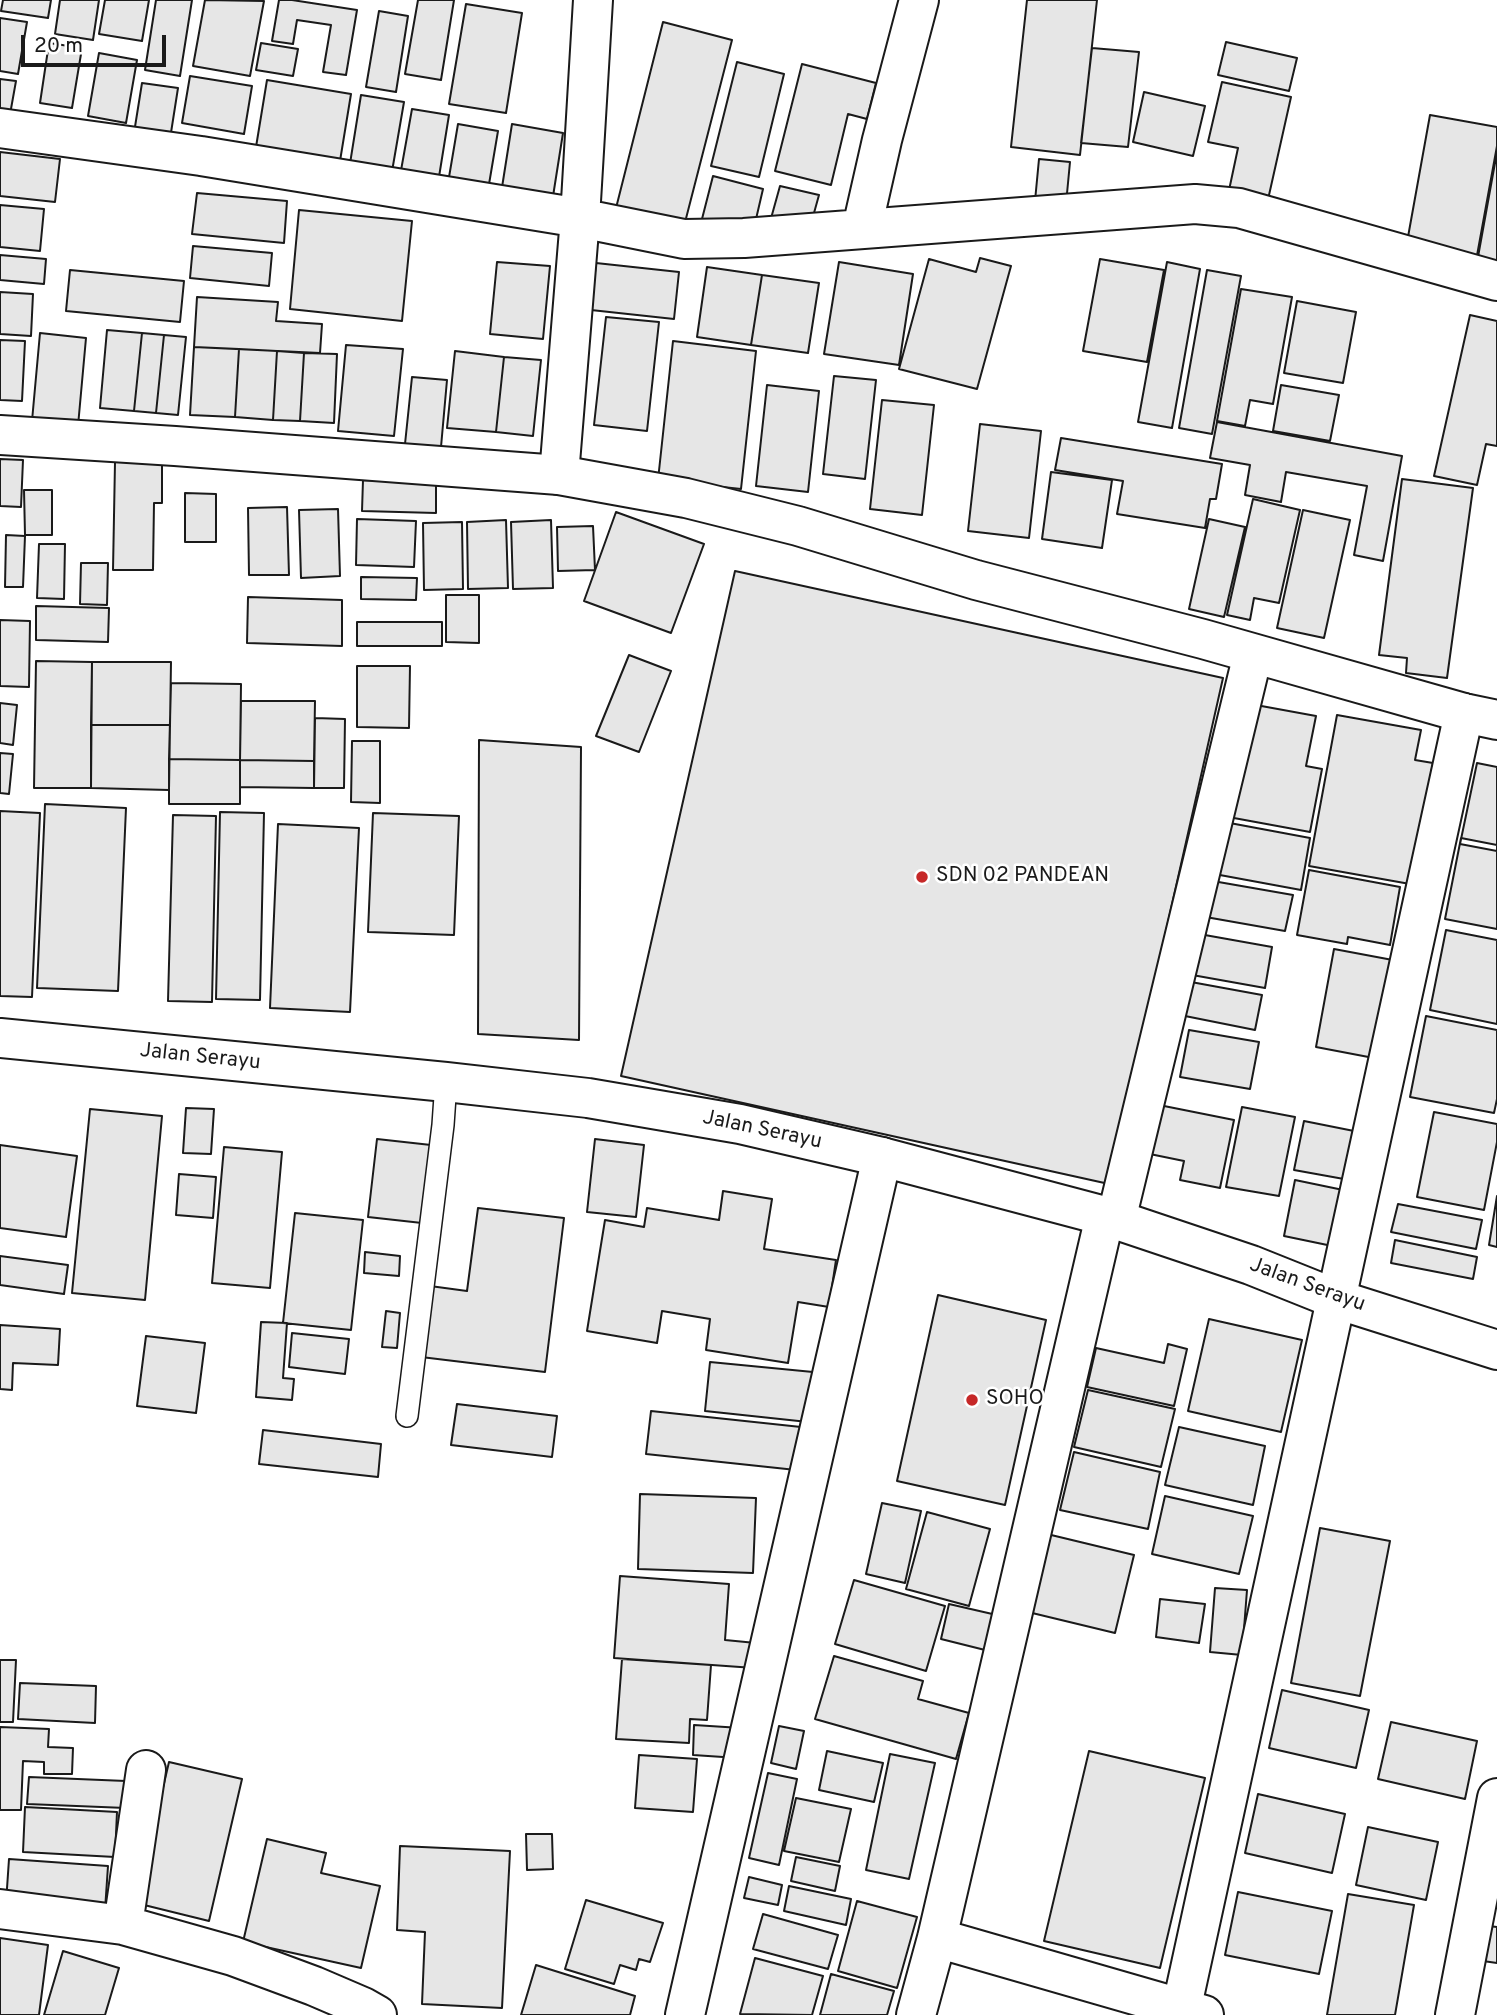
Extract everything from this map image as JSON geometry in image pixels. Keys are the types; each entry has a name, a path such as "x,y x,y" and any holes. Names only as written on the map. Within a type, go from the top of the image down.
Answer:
{"street":[{"path":"559,475 580,218 593,0"},
{"path":"862,228 919,0"},
{"path":"0,128 201,156 580,218 684,239 744,238 1195,204 1239,208 1497,281"},
{"path":"0,435 559,475 686,498 798,526 976,580 1480,716 1336,1299 1189,2012 937,1938"},
{"path":"916,2015 1111,1218 1253,654"},
{"name":"Jalan Serayu","path":"0,1038 589,1098 740,1124 882,1157 1111,1218 1251,1265 1336,1299 1497,1350"},
{"path":"685,2015 882,1157"},
{"path":"122,1925 146,1770"},
{"path":"1455,2015 1497,1798"},
{"path":"0,1909 122,1925 267,1967 377,2015"}],"lane":[{"path":"407,1416 446,1082"}],"building":[{"path":"3,0 51,0 48,18 1,11"},
{"path":"60,0 99,0 93,40 55,34"},
{"path":"105,0 149,0 142,41 99,34"},
{"path":"156,0 192,0 180,76 145,70"},
{"path":"205,0 264,1 250,76 193,66"},
{"path":"279,0 357,10 346,75 323,72 331,25 297,20 293,44 272,41"},
{"path":"418,0 454,0 441,80 405,74"},
{"path":"1027,0 1097,0 1080,155 1011,147"},
{"path":"466,4 522,13 506,113 449,104"},
{"path":"379,11 408,16 396,92 366,87"},
{"path":"0,18 27,22 18,74 0,71"},
{"path":"663,22 732,40 682,234 614,216"},
{"path":"1226,42 1297,58 1289,91 1218,75"},
{"path":"49,43 82,48 72,108 40,103"},
{"path":"261,43 298,49 293,76 256,70"},
{"path":"1092,48 1139,52 1128,147 1081,143"},
{"path":"99,53 137,60 126,123 88,116"},
{"path":"737,62 784,74 759,177 711,166"},
{"path":"802,64 876,83 867,119 848,114 831,185 775,171"},
{"path":"190,76 252,86 244,134 182,123"},
{"path":"0,79 16,81 9,120 0,119"},
{"path":"267,80 351,94 340,161 256,147"},
{"path":"1222,82 1291,97 1267,204 1228,195 1238,148 1208,142"},
{"path":"142,83 178,88 170,139 134,133"},
{"path":"1144,92 1205,106 1193,156 1133,142"},
{"path":"361,95 404,102 390,183 348,176"},
{"path":"412,109 449,115 438,183 400,176"},
{"path":"1430,115 1497,127 1497,146 1476,261 1406,248"},
{"path":"458,124 498,131 487,196 447,189"},
{"path":"512,124 563,133 551,209 500,200"},
{"path":"0,152 60,159 55,202 0,196"},
{"path":"1497,152 1497,272 1476,268"},
{"path":"1039,159 1070,162 1066,204 1035,201"},
{"path":"713,176 763,189 753,232 702,219"},
{"path":"780,186 819,195 809,231 770,222"},
{"path":"197,193 287,201 284,243 192,234"},
{"path":"0,205 44,209 40,251 0,247"},
{"path":"299,210 412,221 402,321 290,309"},
{"path":"193,246 272,253 269,286 190,278"},
{"path":"0,255 46,259 44,284 0,280"},
{"path":"980,258 1011,266 977,389 899,369 929,259 976,272"},
{"path":"1100,259 1164,270 1147,362 1083,351"},
{"path":"497,262 550,266 543,339 490,334"},
{"path":"839,262 913,274 899,365 824,354"},
{"path":"1167,262 1200,269 1172,428 1138,422"},
{"path":"596,263 679,272 674,319 591,310"},
{"path":"707,267 762,275 751,345 697,337"},
{"path":"70,270 184,281 180,322 66,311"},
{"path":"1207,270 1241,276 1212,434 1179,428"},
{"path":"762,275 819,283 808,353 751,345"},
{"path":"1241,289 1292,297 1273,404 1250,400 1245,426 1217,421"},
{"path":"0,292 33,294 31,336 0,334"},
{"path":"197,297 278,302 276,321 322,324 320,353 194,347"},
{"path":"1297,301 1356,312 1343,383 1284,373"},
{"path":"1470,315 1497,321 1497,446 1486,444 1477,485 1434,476"},
{"path":"606,317 659,322 647,431 594,425"},
{"path":"107,330 142,333 134,411 100,408"},
{"path":"40,333 86,338 78,426 32,421"},
{"path":"142,333 164,335 156,413 134,411"},
{"path":"164,335 186,337 178,415 156,413"},
{"path":"0,340 25,341 22,401 0,400"},
{"path":"673,341 756,351 741,489 658,480"},
{"path":"346,345 403,349 394,436 338,431"},
{"path":"194,347 239,349 235,417 190,415"},
{"path":"239,349 277,351 273,420 235,417"},
{"path":"277,351 304,353 300,421 273,420"},
{"path":"455,351 504,357 496,432 447,428"},
{"path":"304,353 337,354 334,423 300,421"},
{"path":"504,357 541,360 533,436 496,432"},
{"path":"834,376 876,380 865,479 823,474"},
{"path":"412,377 447,380 441,447 405,444"},
{"path":"767,385 819,391 808,492 756,486"},
{"path":"1281,385 1339,395 1330,441 1273,431"},
{"path":"882,400 934,405 922,515 870,509"},
{"path":"1217,422 1402,456 1383,561 1354,555 1367,486 1286,472 1281,502 1245,495 1250,465 1210,458"},
{"path":"980,424 1041,431 1029,538 968,531"},
{"path":"1061,438 1222,464 1216,499 1210,499 1205,528 1117,514 1123,481 1055,470"},
{"path":"0,459 23,460 21,507 0,506"},
{"path":"115,462 162,462 162,503 154,503 153,570 113,570"},
{"path":"1051,472 1112,480 1102,548 1042,539"},
{"path":"1402,479 1473,488 1447,678 1406,673 1407,658 1379,655"},
{"path":"363,480 436,483 436,513 362,511"},
{"path":"24,490 52,490 52,535 25,535"},
{"path":"185,493 216,494 216,542 185,542"},
{"path":"1253,499 1300,510 1279,603 1254,598 1250,620 1227,615"},
{"path":"287,507 289,575 249,575 248,508"},
{"path":"338,509 340,576 301,578 299,510"},
{"path":"1303,510 1350,520 1324,638 1277,628"},
{"path":"616,512 704,544 671,633 584,601"},
{"path":"357,519 416,521 414,567 356,565"},
{"path":"1209,519 1245,527 1224,617 1189,609"},
{"path":"506,520 508,588 468,589 467,522"},
{"path":"551,520 553,588 513,589 511,522"},
{"path":"462,522 463,589 424,590 423,523"},
{"path":"593,526 595,570 558,571 557,527"},
{"path":"6,535 25,536 23,587 5,587"},
{"path":"39,544 65,544 64,599 37,598"},
{"path":"81,563 108,563 107,605 80,604"},
{"name":"SDN 02 PANDEAN","path":"735,571 1223,678 1109,1184 621,1076"},
{"path":"361,577 417,578 416,600 361,599"},
{"path":"446,595 479,595 479,643 446,642"},
{"path":"248,597 342,600 342,646 247,643"},
{"path":"36,606 109,608 108,642 36,640"},
{"path":"0,620 30,621 29,687 0,686"},
{"path":"357,622 442,622 442,646 357,646"},
{"path":"629,655 671,671 639,752 596,736"},
{"path":"36,661 92,662 91,788 34,788"},
{"path":"92,662 171,662 170,725 91,725"},
{"path":"357,666 410,666 409,728 357,727"},
{"path":"171,683 241,684 240,760 169,759"},
{"path":"241,701 315,701 314,761 240,760"},
{"path":"0,703 17,705 13,745 0,743"},
{"path":"1245,703 1316,716 1306,766 1322,769 1310,832 1223,816"},
{"path":"1337,715 1421,730 1415,760 1433,763 1410,884 1309,866"},
{"path":"315,718 345,719 344,788 314,788"},
{"path":"91,725 170,725 169,790 91,788"},
{"path":"479,740 581,747 579,1040 478,1034"},
{"path":"352,741 380,741 380,803 351,802"},
{"path":"0,753 13,754 9,794 0,793"},
{"path":"169,759 240,760 240,804 169,804"},
{"path":"240,760 314,761 314,788 240,787"},
{"path":"1477,763 1497,767 1497,851 1460,844"},
{"path":"45,804 126,808 118,991 37,988"},
{"path":"0,811 40,813 32,997 0,996"},
{"path":"220,812 264,813 260,1000 216,999"},
{"path":"373,813 459,816 454,935 368,932"},
{"path":"173,815 216,816 212,1002 168,1001"},
{"path":"1219,821 1310,838 1301,890 1209,873"},
{"path":"278,824 359,828 350,1012 270,1008"},
{"path":"1461,838 1497,845 1497,929 1445,919"},
{"path":"1309,870 1400,887 1390,945 1348,937 1347,944 1297,935"},
{"path":"1207,880 1293,895 1285,931 1200,916"},
{"path":"1446,930 1497,940 1497,1024 1430,1010"},
{"path":"1188,932 1272,947 1265,988 1181,973"},
{"path":"1334,949 1398,961 1379,1059 1316,1047"},
{"path":"1191,982 1262,995 1255,1030 1185,1016"},
{"path":"1426,1016 1497,1030 1497,1099 1494,1113 1410,1097"},
{"path":"1189,1030 1259,1042 1250,1089 1180,1077"},
{"path":"1149,1103 1234,1120 1220,1188 1180,1180 1184,1161 1140,1152"},
{"path":"1242,1107 1295,1117 1279,1196 1226,1187"},
{"path":"186,1108 214,1109 211,1154 183,1153"},
{"path":"90,1109 162,1116 145,1300 72,1293"},
{"path":"1434,1112 1497,1124 1497,1142 1484,1210 1417,1197"},
{"path":"1304,1121 1364,1133 1355,1181 1294,1170"},
{"path":"377,1139 431,1145 422,1223 368,1217"},
{"path":"595,1139 644,1145 636,1217 587,1212"},
{"path":"0,1145 77,1156 66,1237 0,1228"},
{"path":"224,1147 282,1152 270,1288 212,1283"},
{"path":"179,1174 216,1177 213,1218 176,1215"},
{"path":"1295,1180 1348,1191 1337,1247 1284,1236"},
{"path":"723,1191 772,1199 764,1249 836,1260 829,1307 798,1302 788,1363 706,1350 710,1319 662,1311 657,1343 587,1331 605,1220 644,1227 647,1208 719,1220"},
{"path":"1497,1196 1497,1247 1489,1245"},
{"path":"1398,1204 1482,1220 1476,1249 1391,1232"},
{"path":"478,1208 564,1218 545,1372 421,1357 430,1286 467,1291"},
{"path":"295,1213 363,1220 351,1330 283,1323"},
{"path":"1395,1240 1477,1257 1473,1279 1391,1263"},
{"path":"365,1252 400,1256 399,1276 364,1273"},
{"path":"0,1256 68,1265 64,1294 0,1285"},
{"name":"SOHO","path":"938,1295 1046,1320 1005,1505 897,1481"},
{"path":"386,1311 400,1313 397,1348 382,1347"},
{"path":"1209,1319 1302,1340 1281,1432 1188,1411"},
{"path":"261,1322 287,1323 283,1378 294,1379 292,1400 256,1397"},
{"path":"0,1325 60,1329 58,1365 13,1363 12,1390 0,1389"},
{"path":"292,1333 349,1339 345,1374 289,1367"},
{"path":"146,1336 205,1343 196,1413 137,1406"},
{"path":"1168,1344 1187,1349 1174,1406 1087,1387 1096,1348 1164,1363"},
{"path":"710,1362 813,1372 808,1422 705,1411"},
{"path":"1088,1390 1175,1409 1161,1467 1074,1447"},
{"path":"457,1404 557,1416 552,1457 451,1445"},
{"path":"651,1411 801,1427 796,1470 646,1454"},
{"path":"1179,1427 1265,1446 1253,1505 1165,1485"},
{"path":"263,1430 381,1444 378,1477 259,1464"},
{"path":"1074,1452 1160,1472 1148,1529 1060,1510"},
{"path":"640,1494 756,1498 753,1573 638,1569"},
{"path":"1165,1496 1253,1516 1239,1574 1152,1554"},
{"path":"882,1503 921,1511 905,1583 866,1574"},
{"path":"927,1512 990,1529 969,1606 906,1589"},
{"path":"1320,1528 1390,1541 1360,1696 1291,1683"},
{"path":"1047,1534 1134,1555 1115,1633 1028,1612"},
{"path":"620,1576 729,1584 725,1640 756,1643 754,1668 614,1658"},
{"path":"854,1580 945,1606 926,1671 835,1644"},
{"path":"1215,1588 1247,1590 1242,1655 1210,1652"},
{"path":"1160,1599 1205,1604 1199,1643 1156,1637"},
{"path":"949,1604 1001,1616 993,1652 941,1639"},
{"path":"834,1656 923,1681 918,1699 969,1713 956,1759 815,1719"},
{"path":"622,1659 711,1665 707,1720 690,1719 689,1743 616,1739"},
{"path":"0,1660 16,1660 13,1722 0,1722"},
{"path":"20,1683 96,1686 95,1723 18,1719"},
{"path":"1282,1690 1369,1710 1356,1768 1269,1748"},
{"path":"1391,1722 1477,1741 1465,1799 1378,1779"},
{"path":"694,1725 741,1728 738,1758 693,1755"},
{"path":"779,1726 804,1731 796,1769 771,1763"},
{"path":"0,1727 49,1729 48,1747 73,1748 72,1774 44,1774 44,1762 23,1761 21,1810 0,1810"},
{"path":"827,1751 883,1763 874,1802 819,1790"},
{"path":"1089,1751 1205,1778 1160,1968 1044,1941"},
{"path":"890,1754 935,1763 909,1879 866,1870"},
{"path":"639,1755 697,1759 693,1812 635,1808"},
{"path":"169,1762 242,1779 209,1921 136,1903"},
{"path":"768,1773 797,1779 779,1865 749,1858"},
{"path":"29,1777 126,1781 126,1808 27,1804"},
{"path":"1258,1794 1345,1814 1332,1873 1245,1853"},
{"path":"796,1798 851,1809 839,1862 784,1851"},
{"path":"25,1807 117,1812 115,1857 23,1852"},
{"path":"1368,1827 1438,1842 1426,1900 1356,1885"},
{"path":"526,1834 552,1834 553,1869 527,1870"},
{"path":"267,1839 326,1853 321,1873 380,1886 361,1968 243,1942"},
{"path":"400,1846 510,1851 502,2008 422,2004 425,1932 397,1930"},
{"path":"796,1857 840,1866 835,1891 791,1881"},
{"path":"9,1859 108,1866 105,1910 6,1903"},
{"path":"749,1877 782,1885 778,1905 744,1898"},
{"path":"789,1886 851,1899 846,1925 784,1911"},
{"path":"1238,1892 1332,1911 1319,1974 1225,1955"},
{"path":"1348,1894 1414,1905 1395,2015 1327,2015"},
{"path":"586,1900 663,1923 650,1962 639,1959 636,1970 620,1965 614,1984 565,1969"},
{"path":"857,1901 917,1917 897,1988 838,1971"},
{"path":"763,1914 838,1935 828,1969 753,1949"},
{"path":"1489,1926 1497,1927 1497,1963 1483,1961"},
{"path":"0,1938 48,1945 39,2015 0,2015"},
{"path":"63,1951 119,1968 105,2015 44,2015"},
{"path":"755,1958 823,1976 812,2015 740,2014"},
{"path":"536,1965 635,1996 630,2015 521,2015"},
{"path":"831,1974 894,1991 887,2015 820,2015"}],"place":[{"name":"SDN 02 PANDEAN","path":"922,877"},
{"name":"SOHO","path":"972,1400"}]}
